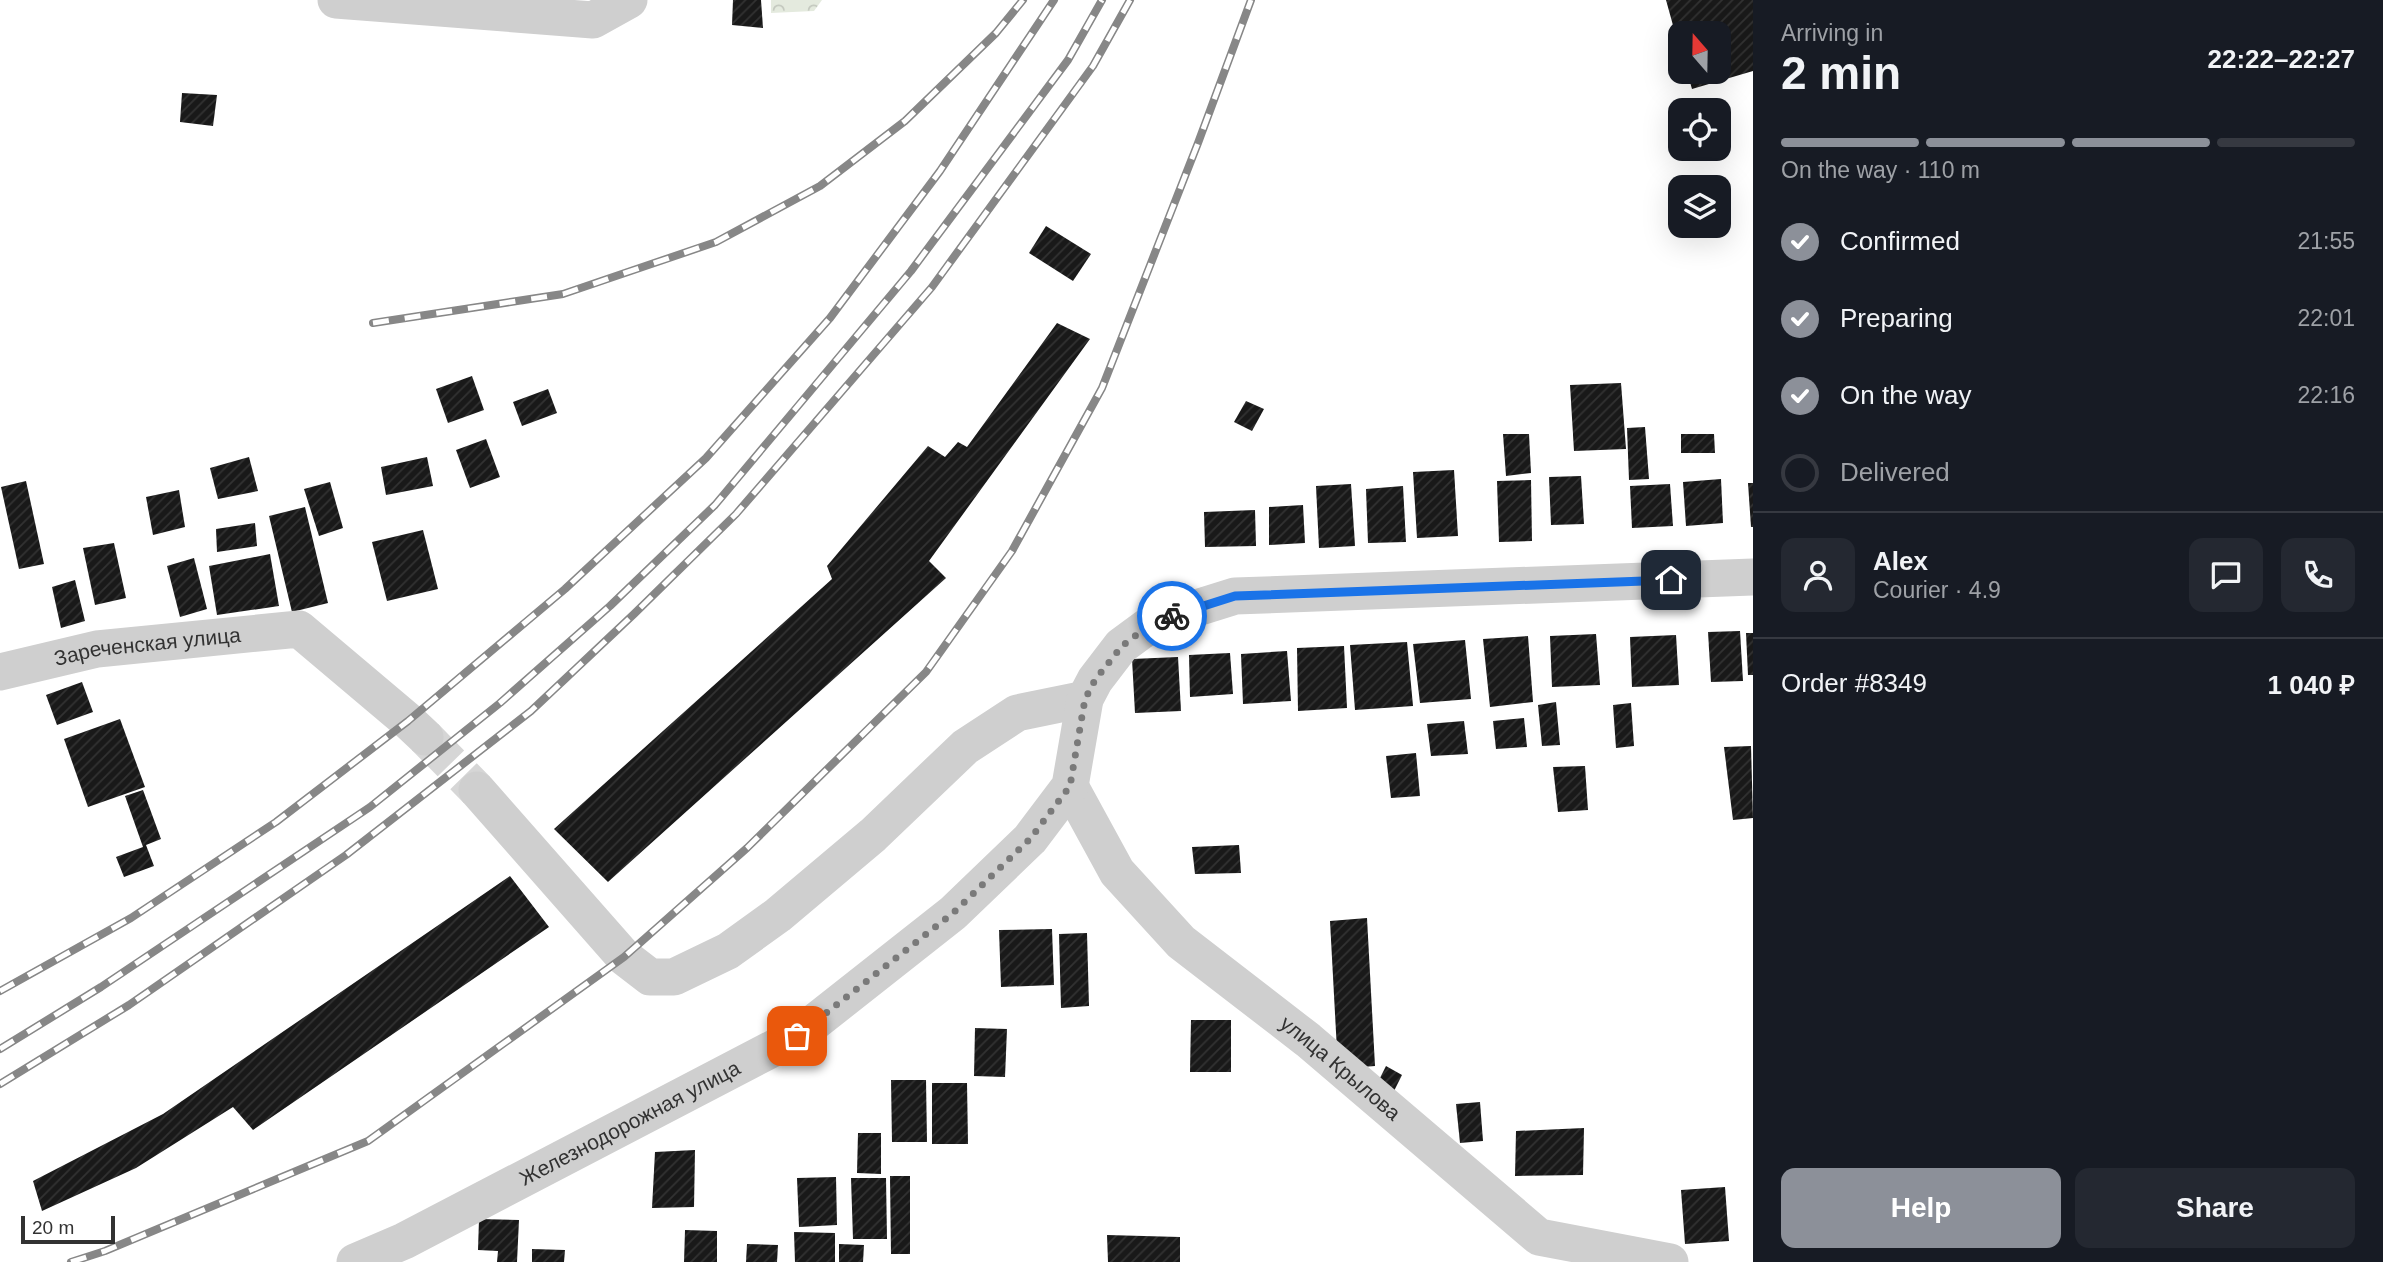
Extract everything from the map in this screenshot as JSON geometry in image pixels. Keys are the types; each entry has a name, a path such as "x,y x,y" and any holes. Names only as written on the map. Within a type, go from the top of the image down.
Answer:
{"street":[{"path":"336,0 593,20 629,0"},
{"path":"1070,786 1085,699 1095,680 1122,646 1155,621 1235,596 1753,577"},
{"name":"Зареченская улица","path":"0,672 97,649 299,629 425,737"},
{"path":"477,790 624,957 650,977 674,977 727,951 778,915 873,835 965,747 1017,713 1085,699"},
{"name":"Железнодорожная улица","path":"355,1262 404,1241 797,1036 953,913 1030,839 1070,786"},
{"name":"улица Крылова","path":"1070,786 1117,872 1181,942 1308,1040 1539,1237 1670,1262"}],"green space":[{"path":"771,0 822,0 814,11 771,13"}],"building":[{"path":"733,0 761,0 763,28 732,25"},
{"path":"1666,0 1753,0 1753,71 1731,77 1731,21 1672,21"},
{"path":"1691,84 1709,84 1692,89"},
{"path":"182,93 217,95 213,126 180,122"},
{"path":"1046,226 1091,254 1073,281 1029,253"},
{"path":"1057,323 1090,339 929,561 946,578 608,882 554,829 832,579 827,566 928,446 945,457 958,442 967,447"},
{"path":"472,376 484,410 448,423 436,389"},
{"path":"1621,383 1626,449 1574,451 1570,385"},
{"path":"548,389 557,413 522,426 513,402"},
{"path":"1246,401 1264,409 1252,431 1234,422"},
{"path":"1645,427 1649,479 1629,480 1627,428"},
{"path":"1503,434 1529,434 1531,473 1506,476"},
{"path":"1681,434 1714,434 1715,453 1681,453"},
{"path":"486,439 500,477 470,488 456,450"},
{"path":"249,457 258,491 218,499 210,468"},
{"path":"427,457 433,486 386,495 381,467"},
{"path":"1454,470 1458,536 1417,538 1413,472"},
{"path":"1581,476 1584,524 1551,525 1549,477"},
{"path":"1721,479 1723,523 1686,526 1683,482"},
{"path":"1531,480 1532,541 1499,542 1497,481"},
{"path":"26,481 44,564 19,569 1,487"},
{"path":"330,482 343,528 319,536 304,489"},
{"path":"1748,483 1753,483 1753,527 1751,527"},
{"path":"1351,484 1355,546 1319,548 1316,486"},
{"path":"1670,484 1673,526 1632,528 1630,486"},
{"path":"1403,486 1406,542 1368,543 1366,489"},
{"path":"179,490 185,527 153,535 146,497"},
{"path":"1303,505 1305,543 1269,545 1269,507"},
{"path":"305,507 328,603 292,612 269,516"},
{"path":"1255,510 1256,546 1205,547 1204,512"},
{"path":"255,523 257,546 217,552 216,529"},
{"path":"423,530 438,589 387,601 372,542"},
{"path":"114,543 126,598 95,605 83,548"},
{"path":"270,554 279,606 217,615 209,566"},
{"path":"194,558 207,609 180,617 167,566"},
{"path":"75,580 85,621 61,628 52,587"},
{"path":"1740,631 1743,681 1711,682 1708,632"},
{"path":"1746,633 1753,633 1753,675 1748,675"},
{"path":"1596,634 1600,685 1552,687 1550,636"},
{"path":"1676,635 1679,685 1632,687 1630,637"},
{"path":"1528,636 1533,702 1490,707 1483,639"},
{"path":"1465,640 1471,699 1420,703 1413,644"},
{"path":"1407,642 1413,706 1355,710 1350,645"},
{"path":"1344,646 1347,708 1298,711 1297,648"},
{"path":"1287,651 1291,701 1243,704 1241,654"},
{"path":"1230,653 1233,694 1190,697 1189,655"},
{"path":"1178,657 1181,711 1135,713 1132,659"},
{"path":"82,682 93,712 57,725 46,695"},
{"path":"1556,702 1560,745 1542,746 1538,705"},
{"path":"1631,703 1634,746 1616,748 1613,705"},
{"path":"1524,718 1527,747 1496,749 1493,721"},
{"path":"120,719 145,787 88,807 64,739"},
{"path":"1464,721 1468,754 1431,756 1427,724"},
{"path":"1751,746 1753,818 1733,820 1724,747"},
{"path":"1416,753 1420,796 1391,798 1386,756"},
{"path":"1585,766 1588,810 1558,812 1553,767"},
{"path":"143,790 161,839 146,845 154,866 124,877 116,857 143,847 125,796"},
{"path":"1239,845 1241,873 1195,874 1192,847"},
{"path":"510,876 549,927 253,1130 233,1107 136,1168 42,1211 33,1181 163,1114"},
{"path":"1367,918 1375,1066 1338,1069 1330,921"},
{"path":"1052,929 1054,985 1001,987 999,930"},
{"path":"1087,933 1089,1006 1061,1008 1059,934"},
{"path":"1191,1020 1231,1020 1231,1072 1190,1072"},
{"path":"975,1028 1007,1029 1005,1077 974,1076"},
{"path":"1386,1066 1402,1075 1389,1101 1373,1092"},
{"path":"891,1080 926,1080 927,1142 892,1142"},
{"path":"932,1083 967,1083 968,1144 932,1144"},
{"path":"1480,1102 1483,1141 1460,1143 1456,1104"},
{"path":"1584,1128 1583,1175 1515,1176 1516,1131"},
{"path":"858,1133 881,1133 881,1174 857,1173"},
{"path":"695,1150 694,1207 652,1208 655,1152"},
{"path":"890,1176 910,1176 910,1254 891,1254"},
{"path":"836,1177 837,1225 799,1227 797,1178"},
{"path":"851,1178 886,1178 887,1239 853,1239"},
{"path":"1725,1187 1729,1241 1685,1244 1681,1190"},
{"path":"479,1219 519,1220 517,1262 497,1262 498,1251 478,1250"},
{"path":"685,1230 717,1231 717,1262 684,1262"},
{"path":"794,1232 835,1233 835,1262 795,1262"},
{"path":"1107,1235 1180,1237 1180,1262 1108,1262"},
{"path":"747,1244 778,1245 777,1262 746,1262"},
{"path":"839,1244 864,1245 863,1262 839,1262"},
{"path":"532,1249 565,1250 564,1262 532,1262"}],"tunnel":[{"path":"425,737 477,790"}],"railway":[{"path":"373,323 563,294 716,242 820,186 905,121 996,33 1023,0"},
{"path":"0,991 131,918 276,822 408,721 565,589 706,458 830,318 940,171 1054,0"},
{"path":"0,1049 101,987 370,807 500,703 610,606 715,505 911,271 1068,60 1102,0"},
{"path":"0,1084 129,1005 346,855 531,711 634,614 736,514 932,287 1093,66 1130,0"},
{"path":"71,1262 105,1251 368,1141 624,957 747,848 926,672 1012,551 1102,388 1251,0"}],"way so far":[{"path":"797,1036 953,913 1030,839 1070,786 1085,699 1095,680 1122,646 1155,621 1172,616"}],"route":[{"path":"1172,616 1235,596 1671,580"}]}
